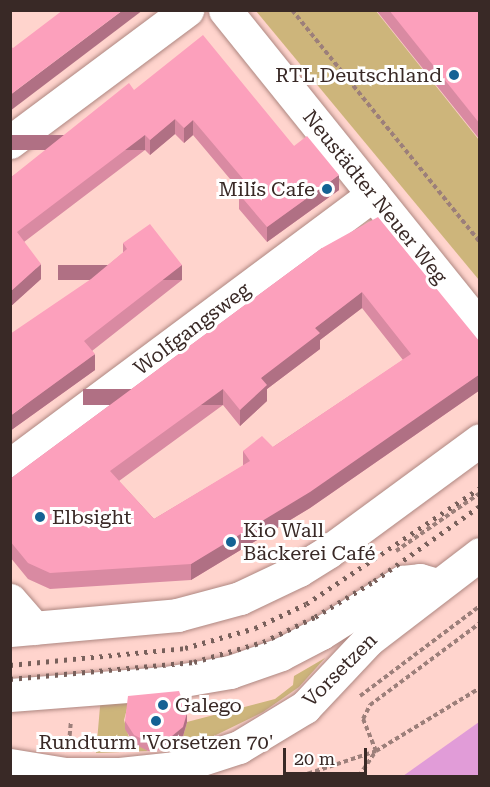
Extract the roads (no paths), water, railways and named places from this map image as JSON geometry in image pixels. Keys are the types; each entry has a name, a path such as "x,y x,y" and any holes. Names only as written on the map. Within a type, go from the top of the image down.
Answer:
{"street":[{"path":"10,142 187,10"},
{"name":"Neustädter Neuer Weg","path":"225,10 480,327"},
{"name":"Wolfgangsweg","path":"10,465 373,194"},
{"path":"10,600 22,629 177,615 260,589 329,551 480,440"},
{"name":"Vorsetzen","path":"10,765 65,774 120,774 174,768 239,747 305,706 369,639 480,554"},
{"path":"10,695 166,684 230,672 281,654 321,633 402,582 420,580 438,585"}],"railway":[{"path":"10,665 185,648 255,628 306,604 480,488"},
{"path":"10,679 194,662 263,642 315,617 374,581 480,506"}],"place":[{"name":"RTL Deutschland","path":"454,75"},
{"name":"Mili´s Cafe","path":"327,189"},
{"name":"Elbsight","path":"40,517"},
{"name":"Kio Wall Bäckerei Café","path":"231,542"},
{"name":"Galego","path":"163,705"},
{"name":"Rundturm 'Vorsetzen 70'","path":"156,721"}]}
